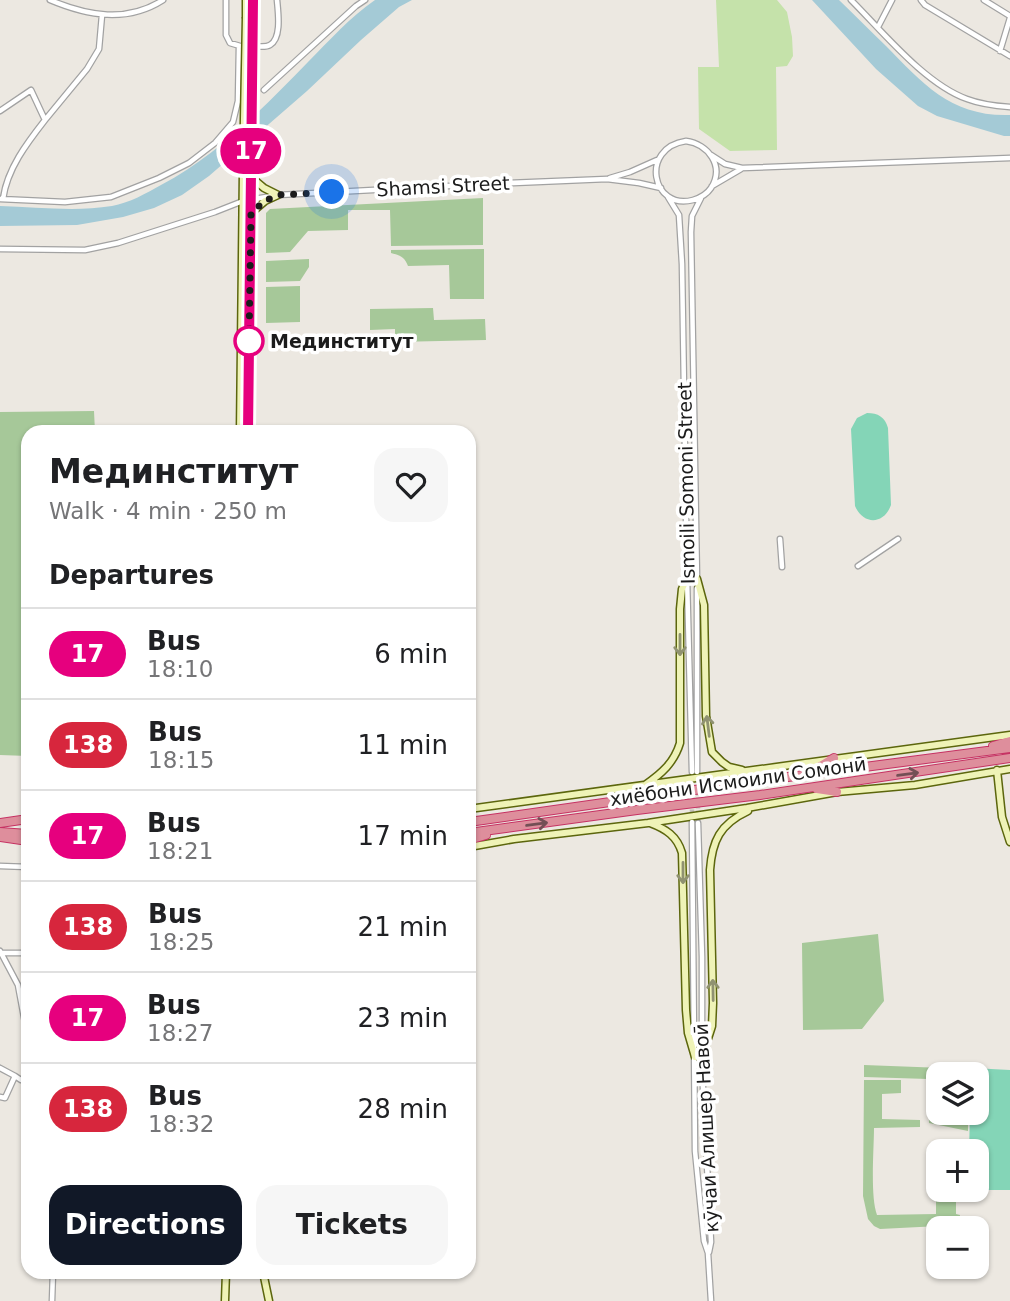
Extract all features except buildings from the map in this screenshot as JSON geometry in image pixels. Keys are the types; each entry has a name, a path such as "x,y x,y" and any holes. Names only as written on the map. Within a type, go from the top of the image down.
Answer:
{"highway":[{"path":"970,753 1010,741"},
{"path":"476,821 584,804 1010,748"},
{"path":"804,776 834,758"},
{"name":"хиёбони Исмоили Сомонӣ","path":"476,832 760,795 1010,758"},
{"path":"972,765 1010,767"},
{"path":"807,788 837,792"},
{"path":"476,816 499,818"},
{"path":"0,823 21,822"},
{"path":"476,839 506,829"},
{"path":"0,835 21,834"},
{"path":"0,835 21,840"}],"street":[{"path":"50,0 102,15 138,12 163,0"},
{"path":"226,0 226,35 230,43 239,47 272,44 277,30 277,0"},
{"path":"246,0 249,17 248,172 251,199 248,425"},
{"path":"249,17 253,0"},
{"path":"264,90 365,0"},
{"path":"851,0 918,68 939,85 966,99 1010,107"},
{"path":"878,27 892,0"},
{"path":"921,0 925,5 1010,56"},
{"path":"984,0 1010,17 1000,51"},
{"path":"102,15 99,49 87,69 45,120 19,158 9,175 1,199 65,202 111,197 189,163 215,143 233,122 238,101 239,47"},
{"path":"0,111 31,90 45,120"},
{"name":"Shamsi Street","path":"607,179 658,160 663,151 671,145 686,141 700,145 725,164 742,168 1010,159"},
{"path":"711,155 716,170 712,186"},
{"path":"658,160 655,172 658,183 668,197 680,201 701,198"},
{"name":"Shamsi Street","path":"701,198 712,186 742,168"},
{"path":"248,172 264,188 278,195"},
{"path":"240,425 243,201 248,172"},
{"name":"Shamsi Street","path":"0,248 85,250 118,243 243,201 278,195 607,179 661,188"},
{"path":"251,213 265,201 278,195"},
{"name":"Ismoili Somoni Street","path":"668,197 679,215 681,239 687,578 695,772 697,579 691,232 692,216 701,198"},
{"path":"686,482 696,481"},
{"path":"780,539 782,567"},
{"path":"858,566 898,539"},
{"path":"643,786 668,767 677,754 680,743 680,609 682,589 687,578"},
{"path":"697,579 704,605 706,716 712,752 729,766 748,772"},
{"path":"690,658 697,658"},
{"path":"476,808 1010,735"},
{"path":"476,846 648,823 837,792 915,785 1010,767"},
{"path":"997,771 1002,817 1010,842"},
{"path":"699,1057 712,1026 711,853 724,826 760,806"},
{"name":"кӯчаи Алишер Навоӣ","path":"708,1253 704,1241 695,1151 699,1057 701,911 695,822 693,912 699,1057 711,1242 708,1253"},
{"path":"648,823 662,827 674,836 682,853 686,1010 688,1033 699,1057"},
{"path":"0,866 21,867"},
{"path":"0,952 21,953"},
{"path":"0,952 18,985 21,1001"},
{"path":"0,1068 21,1080"},
{"path":"0,1097 5,1098 15,1076"},
{"path":"695,1151 706,1151"},
{"path":"708,1253 711,1301"},
{"path":"52,1301 53,1279"},
{"path":"225,1301 226,1279"},
{"path":"264,1279 269,1301"}],"green space":[{"path":"716,0 777,0 787,12 793,56 787,66 776,67 777,150 730,151 699,129 698,67 719,67"},
{"path":"483,198 483,245 391,246 390,210 348,210 348,230 308,231 290,252 266,253 266,213 270,209"},
{"path":"484,249 484,299 450,299 449,265 408,266 405,260 391,253 391,250"},
{"path":"309,259 309,267 300,281 266,282 266,261"},
{"path":"300,286 300,322 266,323 266,287"},
{"path":"433,308 434,320 485,319 486,340 395,342 395,329 370,330 370,309"},
{"path":"94,411 95,425 21,425 21,756 0,755 0,412"},
{"path":"867,413 880,416 888,428 891,505 884,516 873,520 863,517 855,506 851,429 857,418"},
{"path":"878,934 884,1001 862,1029 803,1030 802,943"},
{"path":"864,1065 926,1067 926,1079 864,1077"},
{"path":"989,1069 1010,1070 1010,1190 989,1190 989,1139 969,1139 970,1125 989,1125"},
{"path":"864,1080 901,1080 901,1093 882,1094 882,1119 920,1120 920,1127 874,1128 873,1185 877,1215 936,1214 936,1202 956,1202 956,1214 960,1216 926,1216 926,1227 880,1229 868,1219 863,1196"},
{"path":"939,1125 968,1125 968,1131"}],"water":[{"path":"375,0 412,0 399,7 209,176 182,195 154,208 123,217 77,225 0,226 0,206 70,209 112,206 138,197 182,173 239,129 340,29"},
{"path":"812,0 839,0 940,96 971,110 1010,115 1010,136 937,116 918,106 876,69"}],"tunnel":[{"path":"692,777 692,817"},
{"path":"698,778 698,823"}],"bus line":[{"name":"17","path":"248,425 253,0"}],"place":[{"name":"Мединститут","path":"249,341"}],"route":[{"path":"249,341 251,213 265,201 278,195 332,192"}]}
